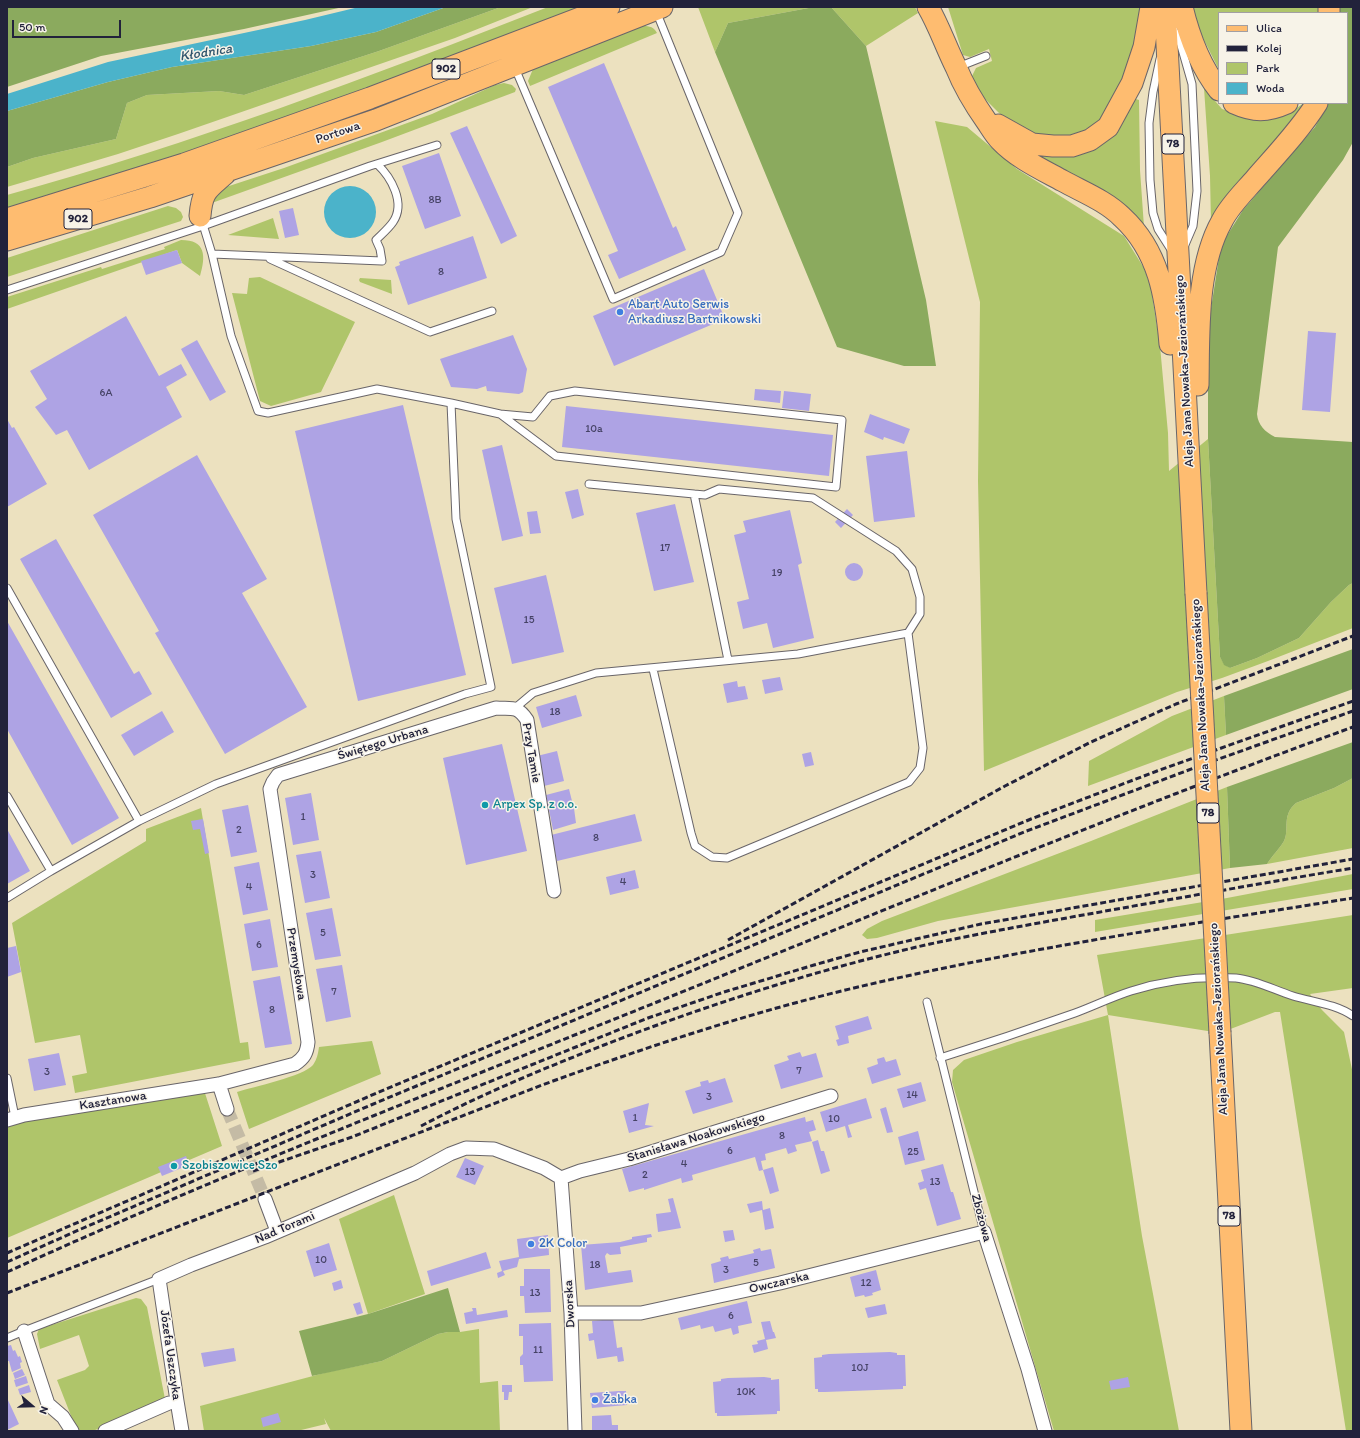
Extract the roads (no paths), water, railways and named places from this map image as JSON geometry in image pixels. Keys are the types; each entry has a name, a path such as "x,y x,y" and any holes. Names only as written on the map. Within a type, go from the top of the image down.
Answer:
{"main road":[{"name":"Portowa","path":"7,219 184,164 370,98 609,7"},
{"name":"Portowa","path":"7,240 150,197 376,120 659,8"},
{"path":"933,11 956,68 969,94 1000,139 1025,160 1101,201 1122,217 1140,238 1150,255 1159,275 1164,294 1173,392 1189,449"},
{"path":"984,117 1032,144 1072,146 1090,140 1108,127 1132,83 1144,46 1166,12 1192,40 1205,71 1218,89"},
{"name":"Aleja Jana Nowaka-Jeziorańskiego","path":"1166,12 1241,1431"},
{"path":"1236,104 1248,109 1261,110 1277,108 1285,104"},
{"path":"1189,449 1198,396 1200,322 1204,274 1210,246 1222,220 1239,197 1306,121 1316,104"},
{"path":"201,221 201,200 207,190 232,169"},
{"path":"150,197 180,197 192,205 201,221"},
{"path":"1239,1399 1252,1431"}],"street":[{"name":"Przy Tamie","path":"496,708 521,711 527,720 554,891"},
{"name":"Świętego Urbana","path":"273,782 278,775 496,708"},
{"name":"Przemysłowa","path":"219,1084 295,1064 302,1059 307,1051 308,1042 270,789 273,782"},
{"path":"219,1084 227,1108"},
{"name":"Kasztanowa","path":"11,1118 219,1084"},
{"name":"Stanisława Noakowskiego","path":"561,1178 580,1171 629,1159 831,1096"},
{"name":"Nad Torami","path":"159,1279 415,1173 450,1154 466,1148 494,1149 544,1168 561,1178"},
{"name":"Dworska","path":"561,1178 571,1313 575,1431"},
{"path":"265,1199 277,1231"},
{"name":"Owczarska","path":"571,1313 641,1313 780,1283 984,1232"},
{"name":"Zbożowa","path":"984,1232 1028,1370 1045,1431"},
{"name":"Józefa Uszczyka","path":"159,1279 176,1401 182,1431"},
{"path":"24,1331 48,1404 63,1417 72,1431"},
{"path":"105,1431 169,1403"}],"lane":[{"path":"514,66 613,299 721,252 738,213 659,8"},
{"path":"956,68 986,56"},
{"path":"7,290 201,221 437,145"},
{"path":"212,254 382,261 380,249 376,240 394,221 398,205 394,188 386,172 377,164"},
{"path":"201,221 212,254 231,336 258,411 268,413 377,389 450,402 500,414 533,417 550,396 575,391 842,420 836,487 556,456 500,414"},
{"path":"266,257 430,332 492,311"},
{"path":"7,898 139,821 216,784 465,694 491,687 456,519 450,402"},
{"path":"589,484 705,495 719,489 813,498 896,551 912,569 920,597 920,614 908,633 923,748 920,768 909,782 727,858 712,857 695,846 653,669"},
{"path":"694,494 728,660"},
{"path":"7,588 139,821"},
{"path":"514,709 533,693 596,673 653,669 728,660 798,654 908,633"},
{"path":"7,796 51,871"},
{"path":"940,1058 1017,1034 1100,1004 1130,991 1184,979 1236,978 1256,982 1280,992 1330,1006 1353,1016"},
{"name":"Zbożowa","path":"927,1002 984,1232"},
{"path":"7,1078 11,1118"},
{"name":"Nad Torami","path":"7,1338 159,1279"}],"water":[{"name":"Kłodnica","path":"359,7 446,7 376,32 311,46 172,67 108,82 7,111 7,94 108,62"},
{"path":"350,186 360,188 368,194 374,202 376,212 374,222 368,230 360,236 350,238 340,236 332,230 326,222 324,212 326,202 332,194 340,188"}],"tunnel":[{"path":"227,1109 265,1199"}],"railway":[{"path":"728,940 1005,786 1091,742 1176,704 1353,636"},
{"path":"7,1253 386,1089 1031,819 1157,771 1353,701"},
{"path":"7,1262 371,1105 1024,832 1202,765 1353,711"},
{"path":"7,1272 89,1235 253,1165 418,1098 1095,825 1353,727"},
{"path":"253,1171 352,1137 648,1018 724,992 814,965 860,952 981,924 1353,859"},
{"path":"421,1126 511,1083 604,1045 684,1015 806,976 930,944 1000,930 1353,868"},
{"path":"7,1293 542,1085 658,1045 775,1008 854,988 978,961 1102,938 1353,898"}],"place":[{"name":"Abart Auto Serwis Arkadiusz Bartnikowski","path":"620,312"},
{"name":"Arpex Sp. z o.o.","path":"485,805"},
{"name":"Szobiszowice Szo","path":"174,1166"},
{"name":"2K Color","path":"531,1244"},
{"name":"Żabka","path":"595,1400"}]}
